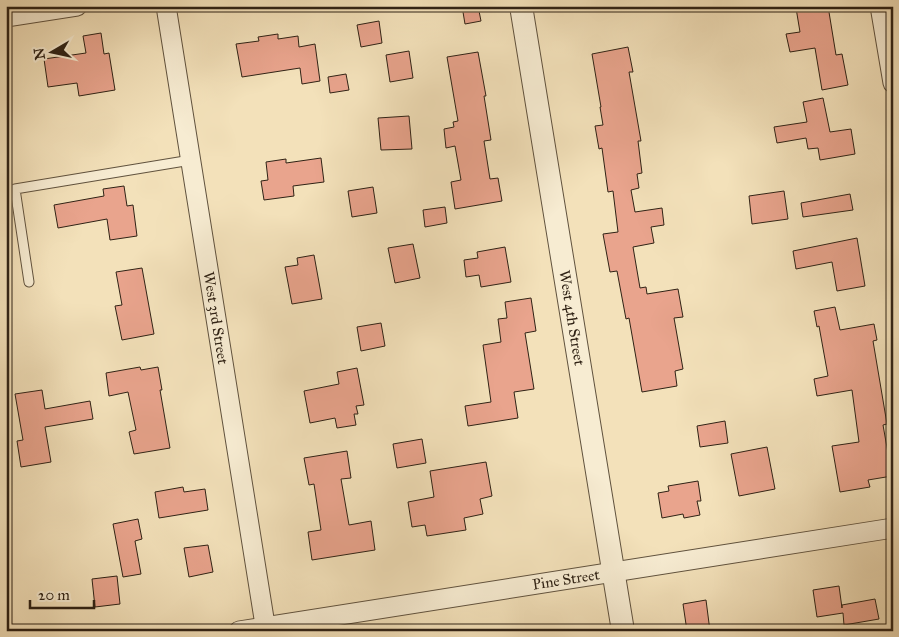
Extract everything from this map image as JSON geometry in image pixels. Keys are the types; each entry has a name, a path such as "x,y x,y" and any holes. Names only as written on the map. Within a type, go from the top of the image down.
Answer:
{"street":[{"path":"6,17 77,6"},
{"name":"West 3rd Street","path":"166,6 266,629"},
{"name":"West 4th Street","path":"521,6 623,631"},
{"path":"880,6 893,82"},
{"name":"Pine Street","path":"239,631 266,629 893,528"}],"lane":[{"path":"29,282 15,189 191,160"}],"building":[{"path":"462,6 478,6 481,21 465,24"},
{"path":"828,6 836,55 842,54 848,85 822,90 815,48 790,52 786,34 800,32 796,8"},
{"path":"379,21 382,43 361,47 357,25"},
{"path":"101,33 104,54 109,53 115,90 79,96 77,83 48,87 44,59 86,53 83,36"},
{"path":"278,34 278,39 298,36 299,47 315,44 320,81 302,84 300,68 242,77 236,44 259,41 258,37"},
{"path":"628,47 633,72 629,72 641,141 638,141 642,173 637,174 639,188 631,190 635,212 662,208 664,225 651,227 654,243 633,247 640,288 646,287 647,294 678,289 683,317 674,318 683,369 675,371 677,386 642,392 629,318 626,319 617,271 610,272 603,234 618,232 613,191 608,192 602,148 599,149 595,126 603,125 592,54"},
{"path":"409,51 413,78 390,82 386,55"},
{"path":"478,52 491,140 484,141 490,179 498,178 502,201 455,209 451,182 461,180 455,146 446,148 444,129 454,127 453,122 458,121 447,57"},
{"path":"346,74 349,90 330,93 328,77"},
{"path":"823,98 830,132 851,129 855,154 820,160 818,148 808,149 806,138 777,143 774,127 807,122 803,102"},
{"path":"409,116 412,149 381,150 378,118"},
{"path":"321,158 324,182 293,186 294,196 264,200 261,181 268,180 266,162 286,159 286,163"},
{"path":"124,186 127,206 133,205 137,236 110,240 107,219 58,228 54,205 104,196 103,189"},
{"path":"373,187 377,213 352,217 348,191"},
{"path":"784,191 788,219 752,224 749,196"},
{"path":"850,194 853,210 803,217 801,203"},
{"path":"445,207 447,223 425,227 423,210"},
{"path":"857,238 865,286 837,291 832,262 796,269 793,251"},
{"path":"413,244 420,278 395,283 388,248"},
{"path":"505,247 511,282 481,287 479,275 466,277 464,260 478,258 477,252"},
{"path":"314,255 322,299 292,304 285,267 298,265 297,258"},
{"path":"142,268 154,334 122,340 115,306 122,305 116,272"},
{"path":"531,298 536,331 525,333 534,389 514,392 518,418 468,426 465,406 491,402 483,345 501,342 498,319 507,318 505,302"},
{"path":"835,307 840,330 874,324 877,340 873,341 887,424 883,425 892,476 868,480 870,487 840,492 832,446 859,442 852,390 817,396 814,379 828,376 819,326 817,327 814,311"},
{"path":"381,323 385,346 361,351 357,327"},
{"path":"140,367 141,370 158,367 170,448 134,454 129,432 136,430 128,392 109,396 106,373"},
{"path":"357,368 364,405 356,406 358,414 354,414 356,425 337,428 335,418 310,423 304,391 339,384 337,372"},
{"path":"42,390 45,409 90,401 93,419 45,427 51,462 21,467 17,441 23,440 15,394"},
{"path":"725,421 728,443 700,447 697,426"},
{"path":"422,439 426,463 397,468 393,444"},
{"path":"767,447 775,489 739,496 731,454"},
{"path":"347,451 351,478 341,479 349,525 371,521 375,550 312,560 308,532 321,530 314,484 309,485 304,458"},
{"path":"486,462 492,496 480,499 483,514 464,518 466,530 427,536 425,525 412,527 408,502 434,497 430,471"},
{"path":"698,481 701,501 697,501 700,515 684,518 683,514 662,518 658,493 669,491 668,486"},
{"path":"183,487 184,492 205,489 208,510 159,518 155,492"},
{"path":"138,519 142,539 135,541 141,574 123,577 113,524"},
{"path":"208,545 213,572 189,577 184,548"},
{"path":"117,576 120,604 95,607 92,579"},
{"path":"839,586 842,608 842,605 875,599 879,619 844,625 843,613 817,617 813,590"},
{"path":"706,600 710,631 687,631 683,604"}]}
